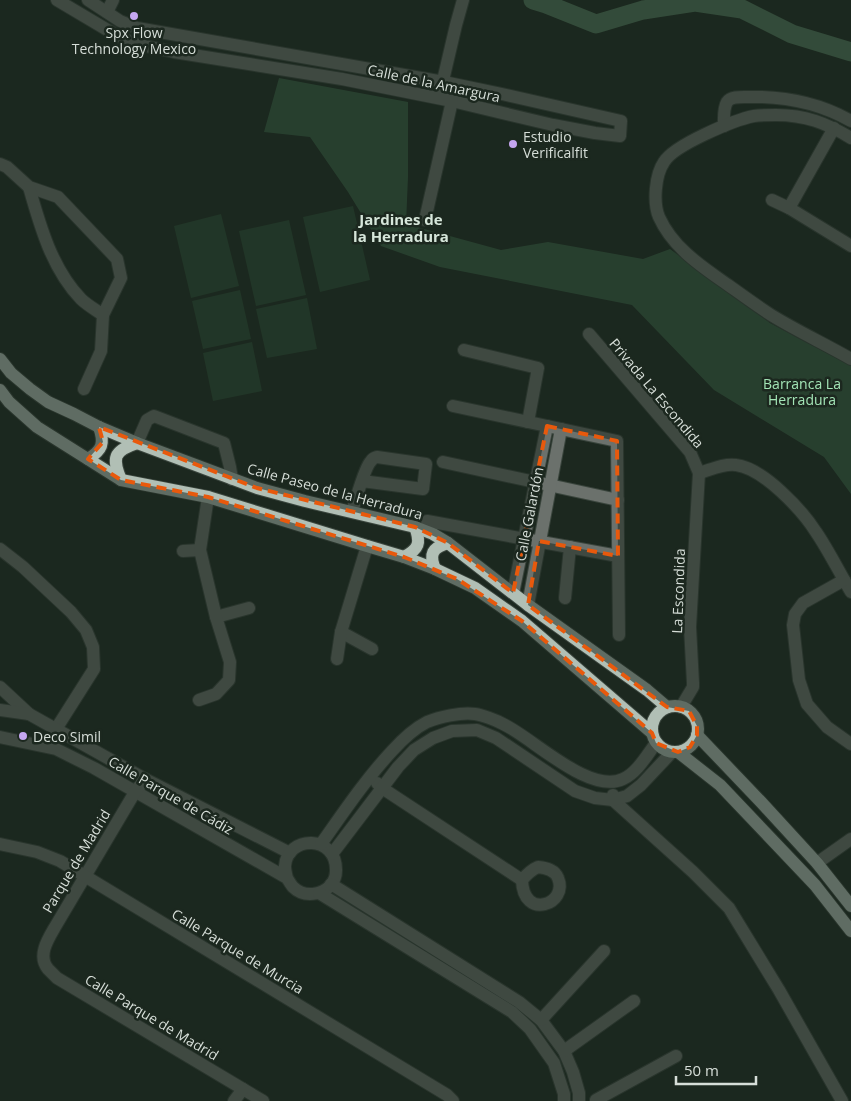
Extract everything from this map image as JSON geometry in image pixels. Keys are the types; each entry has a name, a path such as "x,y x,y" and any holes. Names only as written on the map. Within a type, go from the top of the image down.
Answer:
{"main road":[{"name":"Calle Paseo de la Herradura","path":"0,359 11,373 48,402 99,428 232,479 266,490 415,527 433,534 448,543 528,605 647,690 667,707"},
{"path":"0,390 9,402 37,427 121,480 208,497 404,557 475,588 522,621 654,738 720,785 815,885 851,931"},
{"path":"88,459 95,455 103,442 99,428"},
{"path":"121,480 116,465 119,452 137,443"},
{"path":"404,557 416,549 418,536 415,527"},
{"path":"435,569 432,555 440,546 448,543"},
{"path":"654,738 652,722 658,713 667,707 674,706 689,711 697,726 697,735 690,746 675,752"},
{"path":"697,735 817,864 851,906"}],"street":[{"name":"Calle de la Amargura","path":"57,0 136,44 174,52 342,79 452,101 553,125 620,136 621,121 502,94 444,82 136,28 120,21 88,0"},
{"path":"107,12 113,0"},
{"name":"Calle de la Amargura","path":"444,82 463,0"},
{"path":"174,52 176,35"},
{"path":"438,98 444,82"},
{"path":"724,126 724,110 727,101 737,97 769,97 795,100 816,106 851,121"},
{"path":"425,220 452,101"},
{"path":"851,138 834,128 810,118 778,115 756,116 724,126 675,151 664,161 658,176 656,194 658,215 669,236 693,261 772,316 851,359"},
{"path":"789,208 834,128"},
{"path":"0,164 7,167 29,187 58,198 117,259 121,278 103,315 101,351 84,389"},
{"path":"29,187 38,218 58,270 82,300 103,315"},
{"path":"772,200 789,208 851,246"},
{"name":"Privada La Escondida","path":"589,334 690,452 699,474"},
{"path":"464,350 538,368 528,422"},
{"path":"453,406 617,441 619,635"},
{"path":"137,443 147,420 154,416 224,443 232,479"},
{"name":"Calle Galardón","path":"513,593 547,426"},
{"name":"Calle Galardón","path":"528,605 561,429"},
{"path":"352,511 362,481 372,459 378,457 426,464 423,489 362,481"},
{"path":"443,462 618,500"},
{"path":"699,474 719,466 734,464 749,468 770,482 790,500 816,531 851,592"},
{"name":"La Escondida","path":"681,707 693,687 690,627 699,474"},
{"path":"199,700 216,694 229,680 230,662 216,617 200,550 208,497"},
{"path":"427,521 618,556"},
{"path":"337,659 341,632 367,546"},
{"path":"565,598 570,547"},
{"path":"0,549 23,567 71,612 86,630 93,647 94,669 56,730"},
{"path":"183,551 200,550"},
{"path":"844,580 803,603 795,614 793,625 799,680 808,704 827,727 851,744"},
{"path":"216,617 249,608"},
{"path":"341,632 372,649"},
{"path":"0,687 29,714"},
{"name":"Calle Parque de Cádiz","path":"0,710 29,714 145,779 290,853"},
{"path":"321,844 370,777 406,736 426,723 446,716 474,714 504,724 580,774 612,782 623,780 633,772 654,738"},
{"path":"332,854 398,766 414,750 433,738 452,731 477,730 496,738 575,791 595,798 613,800 627,796 641,786 675,752"},
{"name":"Calle Parque de Cádiz","path":"0,737 56,749 94,768 287,878 294,888 306,894 319,893 512,1012 530,1029 554,1063 564,1094 564,1101"},
{"path":"370,777 382,788 522,880"},
{"name":"Parque de Madrid","path":"45,947 135,792 145,779"},
{"path":"612,782 613,800 693,872 729,908 779,990 842,1101"},
{"path":"817,864 851,839"},
{"path":"287,878 285,865 290,853 298,846 310,843 321,844 332,854 336,864 336,875 332,884 319,893"},
{"name":"Calle Parque de Murcia","path":"0,844 37,852 60,861 447,1095 453,1101"},
{"path":"332,884 519,1002 542,1020 564,1051 573,1072 579,1097 596,1100 676,1056"},
{"name":"Calle Parque de Madrid","path":"45,947 43,956 46,968 57,978 263,1101"},
{"path":"542,1020 604,951"},
{"path":"564,1051 634,1001"},
{"path":"234,1101 243,1089"}],"highlighted area":[{"path":"547,426 617,441 618,556 539,541 528,605 667,707 689,711 697,726 697,735 690,747 678,752 656,743 652,733 522,621 457,579 404,557 208,497 121,480 88,459 103,442 99,427 257,488 415,527 448,543 513,593"}],"green space":[{"name":"Barranca La Herradura","path":"279,78 408,102 406,224 501,250 548,242 643,259 670,249 770,323 851,366 851,494 824,457 714,390 632,305 440,267 381,246 348,192 310,137 264,132"},
{"path":"353,206 370,280 320,292 303,217"},
{"path":"221,214 239,286 191,298 174,226"},
{"path":"289,220 306,295 256,306 239,231"},
{"path":"240,290 251,339 203,349 192,301"},
{"path":"307,298 317,349 267,358 256,309"},
{"path":"252,342 262,391 213,401 203,353"}],"waterway":[{"path":"533,0 596,24 643,10 695,2 742,9 792,34 851,52"}],"place":[{"name":"Spx Flow Technology Mexico","path":"134,16"},
{"name":"Estudio Verificalfit","path":"513,144"},
{"name":"Deco Simil","path":"23,736"}],"district":[{"name":"Jardines de la Herradura","path":"401,228"}]}
